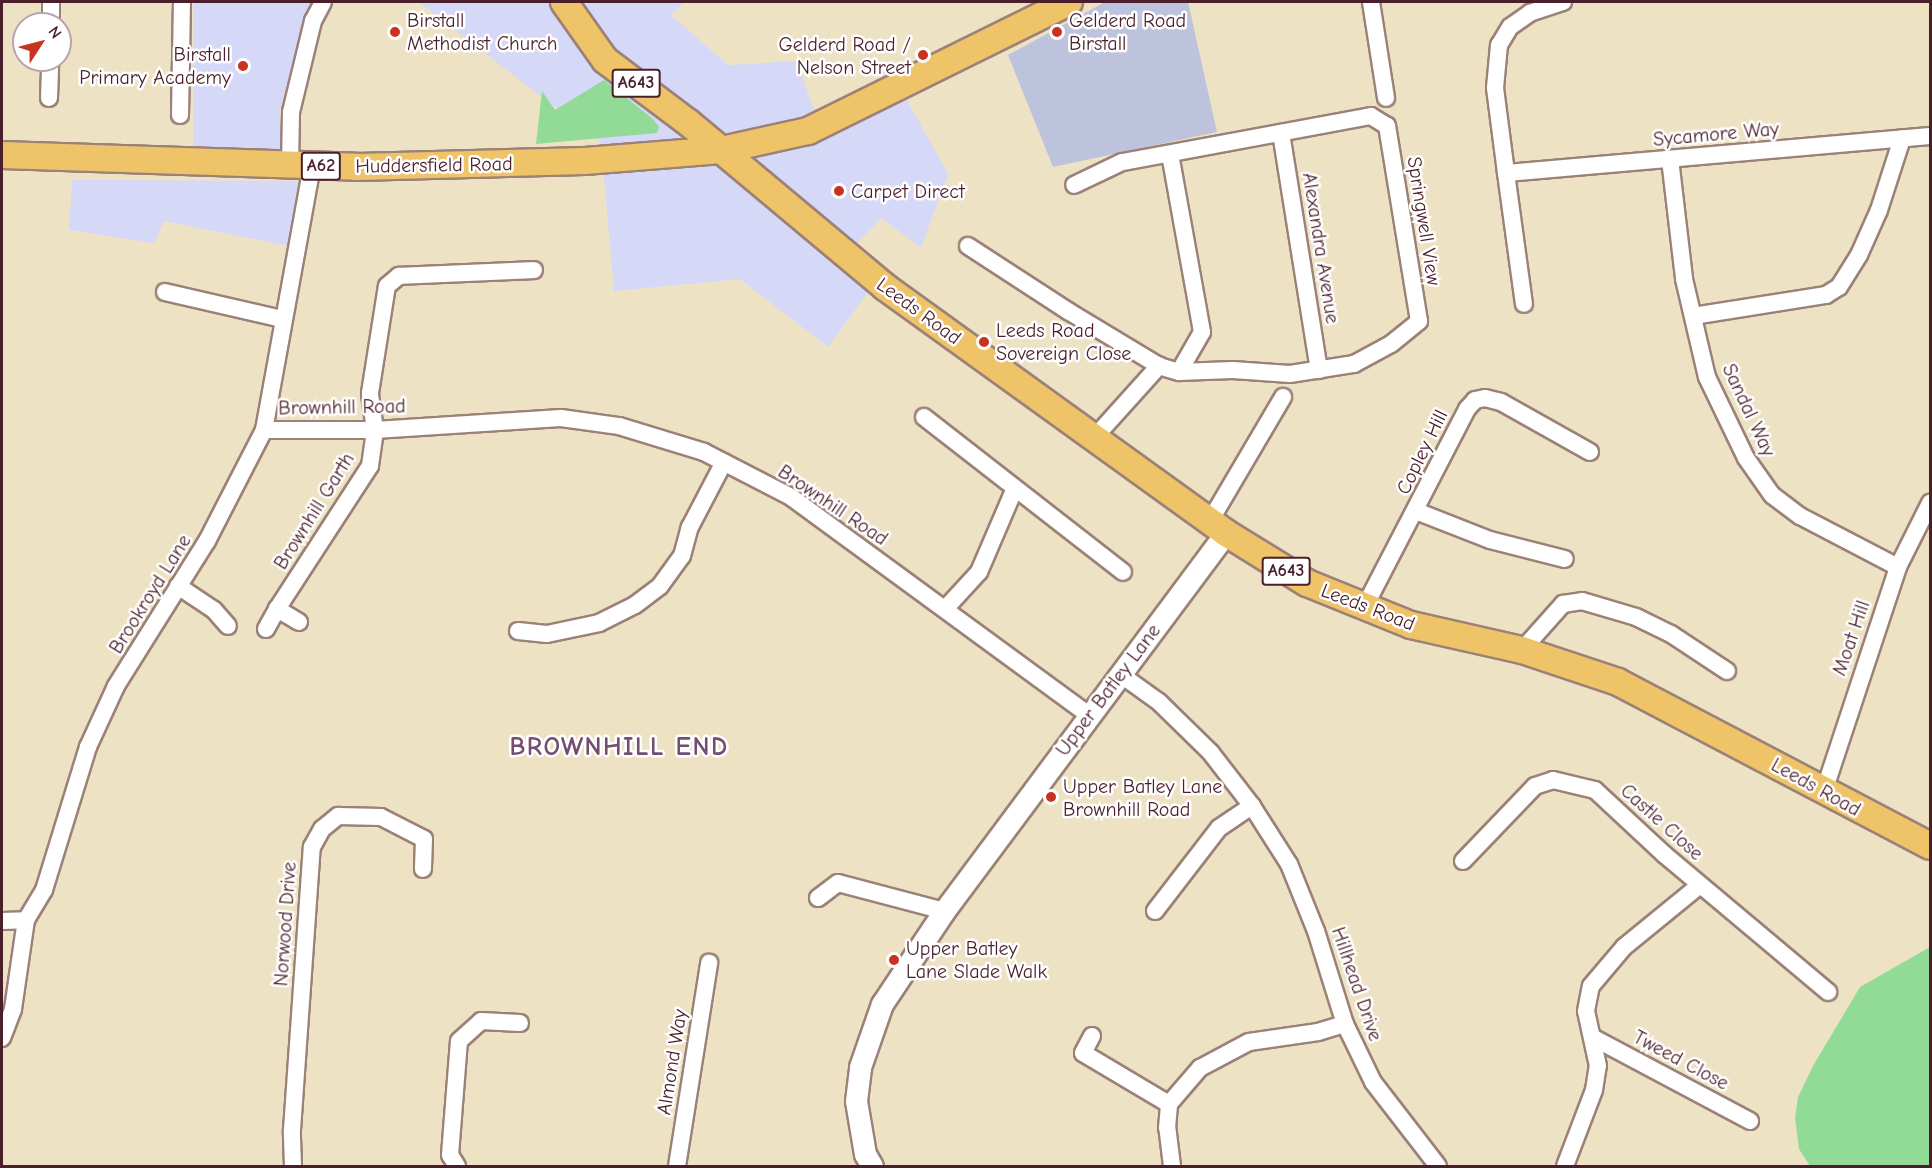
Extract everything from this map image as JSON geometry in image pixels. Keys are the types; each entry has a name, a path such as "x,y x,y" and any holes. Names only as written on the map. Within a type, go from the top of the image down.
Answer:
{"main road":[{"name":"A643","path":"564,2 605,60 722,150"},
{"name":"A62","path":"722,150 808,131 1069,2"},
{"name":"Huddersfield Road","path":"2,155 301,165 585,161 722,150"},
{"name":"Leeds Road","path":"722,150 885,287 1218,527 1307,583 1411,625 1522,650 1618,682 1930,846"}],"street":[{"path":"180,114 182,2"},
{"name":"Brookroyd Lane","path":"2,1038 13,1009 26,920 44,890 88,747 116,686 207,541 264,430 282,320 301,165 291,111 313,21 323,2"},
{"path":"1371,2 1386,98"},
{"path":"1524,304 1495,88 1498,45 1510,27 1530,13 1563,2"},
{"path":"49,98 50,72"},
{"name":"Springwell View","path":"968,246 1159,366 1179,372 1233,370 1290,374 1354,364 1392,344 1419,321 1387,126 1371,116 1122,162 1074,185"},
{"name":"Alexandra Avenue","path":"1281,133 1319,370"},
{"name":"Sycamore Way","path":"1506,173 1930,136"},
{"path":"1693,316 1826,295 1839,286 1859,255 1879,210 1902,139"},
{"path":"1170,154 1202,332 1179,372"},
{"name":"Sandal Way","path":"1671,159 1684,279 1707,377 1757,477 1800,516 1898,567"},
{"name":"Brownhill Garth","path":"266,629 370,466 375,430 370,393 387,286 399,276 534,270"},
{"path":"165,292 282,320"},
{"path":"1095,437 1159,366"},
{"path":"1218,527 1283,397"},
{"name":"Copley Hill","path":"1365,606 1416,511 1461,419 1475,400 1485,398 1501,402 1590,452"},
{"path":"924,417 1123,572"},
{"name":"Brownhill Road","path":"264,430 375,430 561,418 619,426 704,452 791,497 1089,715"},
{"path":"518,631 547,634 599,622 635,605 660,586 682,556 690,527 724,462"},
{"path":"945,609 979,572 1015,488"},
{"name":"Moat Hill","path":"1824,791 1898,567 1930,503"},
{"path":"1416,511 1490,540 1565,559"},
{"name":"Upper Batley Lane","path":"872,1167 865,1154 856,1101 860,1067 882,1004 944,911 1120,674 1218,527"},
{"path":"178,586 214,610 228,626"},
{"path":"1522,650 1563,604 1582,601 1636,617 1671,634 1727,671"},
{"path":"277,609 299,622"},
{"name":"Hillhead Drive","path":"1120,674 1159,702 1211,753 1252,806 1289,864 1316,931 1345,1024 1373,1082 1438,1167"},
{"name":"Castle Close","path":"1463,861 1535,786 1554,780 1595,790 1700,885 1828,992"},
{"path":"1155,911 1219,828 1252,806"},
{"name":"Norwood Drive","path":"294,1167 292,1130 312,847 322,829 338,816 381,817 424,839 423,869"},
{"path":"818,898 838,883 944,911"},
{"path":"1565,1167 1594,1090 1599,1066 1586,1011 1591,986 1603,969 1700,885"},
{"path":"2,921 26,920"},
{"name":"Almond Way","path":"677,1167 709,963"},
{"path":"457,1167 450,1155 459,1041 481,1021 520,1023"},
{"path":"1172,1167 1167,1128 1169,1104 1200,1068 1249,1042 1318,1032 1345,1024"},
{"path":"1092,1036 1083,1053 1169,1104"},
{"name":"Tweed Close","path":"1592,1037 1750,1121"}],"shaded area":[{"name":"Birstall Primary Academy","path":"193,2 314,2 304,22 280,110 282,151 193,148"},
{"path":"419,2 686,2 671,15 728,65 797,61 822,134 907,100 948,174 921,248 881,218 854,247 868,292 828,347 740,279 614,291 601,143"},
{"path":"1105,2 1188,2 1217,132 1053,167 1008,55"},
{"path":"72,180 299,181 289,246 164,221 154,243 69,230"}],"green space":[{"path":"604,80 653,119 659,127 657,133 536,144 542,91 555,110"},
{"path":"1930,947 1930,1166 1810,1166 1799,1149 1795,1118 1798,1097 1813,1066 1860,987"}],"place":[{"name":"Birstall Methodist Church","path":"395,32"},
{"name":"Gelderd Road Birstall","path":"1057,32"},
{"name":"Gelderd Road / Nelson Street","path":"923,55"},
{"name":"Birstall Primary Academy","path":"243,66"},
{"name":"Carpet Direct","path":"839,191"},
{"name":"Leeds Road Sovereign Close","path":"984,342"},
{"name":"Upper Batley Lane Brownhill Road","path":"1051,797"},
{"name":"Upper Batley Lane Slade Walk","path":"894,960"}],"district":[{"name":"BROWNHILL END","path":"619,748"}]}
